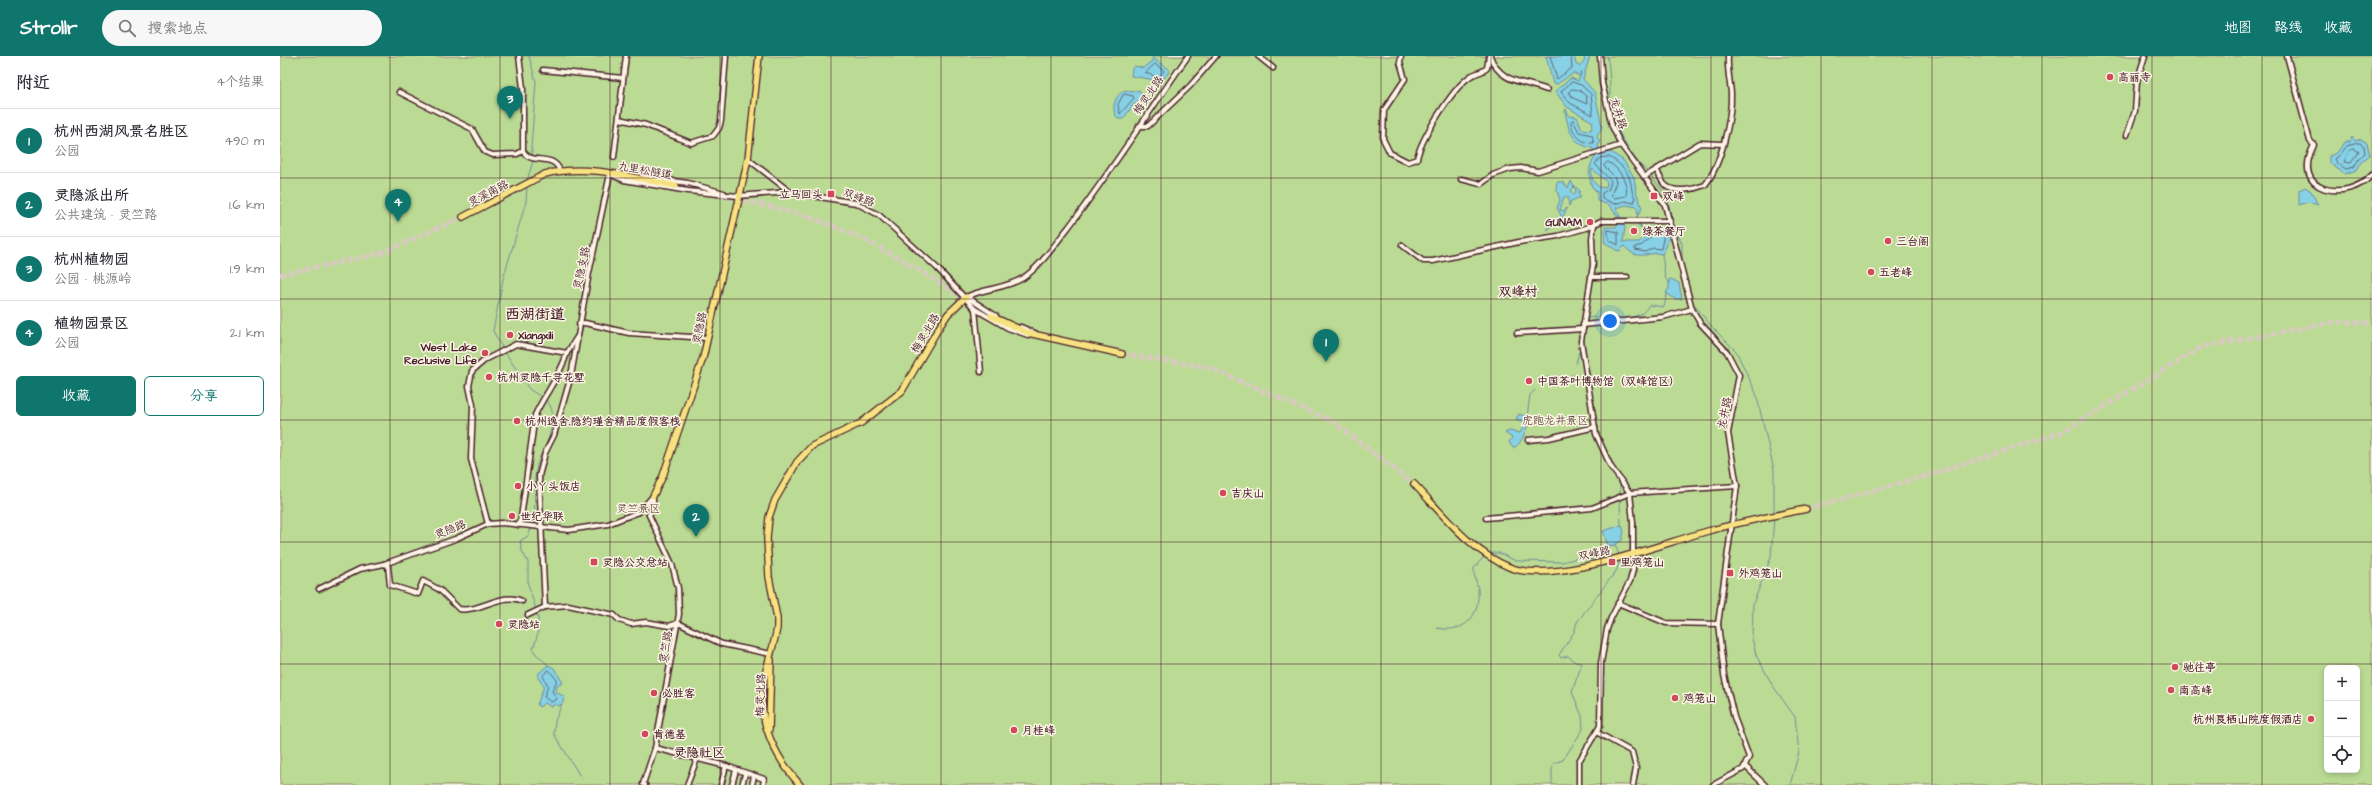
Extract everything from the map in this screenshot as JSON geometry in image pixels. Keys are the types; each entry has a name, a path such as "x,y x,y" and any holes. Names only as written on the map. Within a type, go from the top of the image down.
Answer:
{"main road":[{"name":"灵隐路","path":"653,496 665,468 703,358 738,196 748,159 759,56"},
{"path":"560,171 588,170 610,174"},
{"name":"灵溪南路","path":"463,217 545,174 560,171"},
{"name":"九里松隧道","path":"610,174 676,186"},
{"name":"梅灵北路","path":"800,785 784,766 770,737 764,718 762,695 775,642 777,618 769,578 766,538 769,517 775,500 797,462 812,446 862,423 902,391 942,324 966,297"},
{"path":"991,316 1017,329 1047,338 1122,354"},
{"name":"双峰路","path":"1414,484 1461,533 1486,555 1519,570 1536,572 1594,564 1633,554 1732,524 1806,509"}],"street":[{"path":"519,56 523,88 523,151 526,156 531,158 551,160 558,166 560,171"},
{"path":"614,157 626,56"},
{"path":"618,119 646,125 690,143 707,140 719,128 721,121 726,56"},
{"name":"梅灵北路","path":"966,297 980,290 1009,285 1025,277 1051,249 1091,198 1188,56"},
{"path":"1139,126 1148,126 1190,86 1216,56"},
{"path":"1258,56 1273,68"},
{"path":"1401,56 1400,62 1405,79 1384,110 1383,139 1390,153 1408,162 1417,160 1421,144 1459,88 1467,78 1487,68 1489,56"},
{"path":"1489,56 1492,64 1512,81 1547,90"},
{"name":"龙井路","path":"1600,56 1607,108 1621,145 1647,175 1665,205 1670,221 1678,262 1692,309 1700,323 1727,352 1739,375 1728,433 1737,486 1718,624 1724,675 1734,717 1749,758 1745,766"},
{"path":"1656,169 1665,185 1669,188 1679,190 1705,185 1715,170 1730,121 1731,94 1728,56"},
{"path":"2127,134 2135,111 2137,81 2145,56"},
{"path":"2288,56 2310,141 2314,145 2308,166 2309,178 2313,184 2328,190 2355,187 2366,181 2372,174"},
{"path":"543,70 623,78"},
{"path":"398,92 472,129 485,152 493,155 517,154 523,151"},
{"path":"1647,175 1700,143 1722,144"},
{"path":"1460,179 1481,184 1493,175 1510,169 1521,168 1538,171 1621,145"},
{"path":"748,159 790,192"},
{"path":"610,174 624,180 681,190 738,196"},
{"path":"610,174 688,183 738,196"},
{"name":"灵隐支路","path":"545,607 543,538 538,528 541,495 538,476 545,453 554,435 567,390 610,174"},
{"name":"双峰路","path":"738,196 790,192 844,200 869,209 937,268 966,297"},
{"path":"1402,244 1423,261 1433,261 1519,242 1558,236 1594,225 1601,221 1670,221"},
{"path":"1579,785 1579,761 1598,733 1600,726 1601,663 1607,629 1618,603 1630,581 1633,554 1630,493 1620,482 1601,448 1595,427 1582,347 1591,277 1594,225"},
{"path":"1591,277 1628,277"},
{"path":"966,297 975,309 1008,328 1024,334 1047,338"},
{"path":"966,297 1008,322 1047,338"},
{"path":"975,309 981,372"},
{"path":"1517,333 1663,317 1692,309"},
{"path":"579,324 585,323 629,333 707,338"},
{"path":"518,525 521,518 532,425 544,398 556,381 567,353 577,337"},
{"path":"488,524 472,464 473,405 469,379 472,371 478,365 516,344 567,353"},
{"path":"1528,440 1549,438 1595,427"},
{"path":"1486,518 1592,508 1630,493 1737,486"},
{"path":"653,496 653,507 649,515 639,512 653,496"},
{"name":"灵隐路","path":"319,589 360,569 384,564 455,539 488,524 502,522 538,528 570,530 608,524 639,512"},
{"name":"灵竺路","path":"644,785 655,748 678,623 678,588 672,564 649,515"},
{"path":"384,564 388,566 390,585 418,594 423,581 440,590 459,609 470,610 502,600 522,601"},
{"path":"1618,603 1666,623 1718,624"},
{"path":"528,615 545,607 556,605 579,606 614,615 619,620 631,624 646,622 669,626 678,623 722,644 771,654"},
{"path":"1598,733 1632,752 1636,768 1634,785"},
{"path":"655,748 726,766 745,774 764,779 763,785"},
{"path":"687,785 698,759"},
{"path":"721,785 726,766"},
{"path":"1713,785 1734,775 1745,766 1765,785"},
{"path":"732,785 736,770"},
{"path":"742,785 745,774"},
{"path":"752,785 754,776"}],"green space":[{"name":"虎跑龙井景区","path":"280,56 2372,56 2372,785 280,785"}],"water":[{"path":"1153,56 1155,56 1155,60 1169,69 1169,72 1159,85 1150,79 1131,76 1134,66 1143,68 1152,61"},
{"path":"1546,56 1574,56 1576,64 1579,66 1584,61 1585,56 1590,56 1583,79 1595,93 1602,127 1597,137 1600,141 1598,146 1601,154 1611,152 1623,160 1634,177 1636,191 1642,208 1637,217 1641,227 1651,231 1653,227 1661,228 1668,232 1668,242 1662,254 1656,253 1638,255 1629,251 1624,246 1620,251 1604,242 1605,227 1616,227 1621,221 1609,205 1597,201 1597,192 1592,187 1589,175 1591,163 1596,156 1592,148 1579,143 1572,135 1569,129 1565,110 1566,109 1569,116 1577,117 1582,129 1591,130 1593,122 1567,107 1555,91 1571,78 1578,81 1582,71 1579,76 1574,73 1557,84 1553,84","holes":["1592,169 1607,182 1606,187 1599,187 1592,178","1626,205 1637,207 1637,221 1639,226 1648,232 1647,235 1639,242 1623,242 1625,227 1616,208"]},
{"path":"1126,90 1132,92 1139,90 1144,97 1135,103 1123,119 1119,119 1114,112 1115,103 1119,95"},
{"path":"2352,137 2355,141 2361,139 2367,143 2370,155 2361,162 2357,170 2345,174 2329,163 2329,156 2337,153 2344,142 2350,142"},
{"path":"1571,181 1574,187 1571,190 1571,193 1574,195 1576,192 1574,185 1580,191 1578,194 1581,197 1571,201 1569,206 1568,197 1564,197 1560,210 1563,211 1567,208 1561,221 1562,225 1557,223 1547,230 1561,215 1557,208 1560,200 1556,188 1557,182 1563,182 1568,188"},
{"path":"2305,187 2311,191 2318,205 2308,202 2299,205 2299,190"},
{"path":"1671,279 1679,283 1682,299 1675,299 1666,293 1669,288 1669,280"},
{"path":"1519,414 1527,417 1528,421 1522,439 1513,448 1509,442 1512,438 1505,433 1509,431 1520,433 1525,423 1516,419"},
{"path":"1622,525 1624,532 1622,540 1615,545 1608,546 1603,531"},
{"path":"548,665 554,668 563,683 557,686 556,692 565,697 562,704 558,706 555,704 551,707 545,703 539,707 537,705 544,686 538,678 539,673"}],"waterway":[{"path":"529,56 536,82 531,147 533,156"},
{"path":"1607,56 1611,105 1616,124 1629,150 1648,173"},
{"path":"527,181 533,161"},
{"path":"1650,175 1667,197 1672,219 1682,244 1682,259 1687,283"},
{"path":"503,349 493,331 503,279 526,202 527,186"},
{"path":"1662,254 1665,277 1669,283"},
{"path":"1586,319 1593,317 1628,318 1636,316 1644,312 1649,305 1664,307 1667,294"},
{"path":"1693,303 1712,327 1736,351 1756,393 1774,470 1774,514"},
{"path":"1585,330 1584,342 1597,429"},
{"path":"1576,363 1580,349"},
{"path":"505,352 529,389 543,398"},
{"path":"1547,377 1563,378 1574,375"},
{"path":"1527,417 1530,395 1535,390"},
{"path":"546,400 550,405 553,415 552,427 547,444"},
{"path":"533,524 535,475 540,456 546,447"},
{"path":"1610,460 1619,474"},
{"path":"1620,483 1620,496"},
{"path":"1620,499 1621,526"},
{"path":"1774,517 1771,557 1753,604 1752,638 1756,655 1773,686 1795,717 1799,752 1790,785"},
{"path":"532,527 528,536 520,541 522,551 528,562 528,584 536,610"},
{"path":"1491,553 1499,553 1516,561 1562,562 1582,557 1589,560 1596,558 1610,545"},
{"path":"1615,545 1619,555"},
{"path":"1437,628 1456,628 1469,621 1474,615 1478,599 1478,589 1474,568 1484,557"},
{"path":"1552,785 1552,767 1554,763 1563,760 1583,729 1582,716 1572,692 1582,663 1575,662 1568,656 1561,658 1559,655 1574,632 1577,622 1616,571 1621,560"},
{"path":"537,613 538,631 533,648 535,653 548,665"},
{"path":"562,704 555,721 554,734 582,779"}],"tunnel":[{"path":"676,186 698,191"},
{"path":"718,195 794,213 838,228 878,247 935,280 991,316"},
{"path":"280,275 379,254 463,217"},
{"path":"1806,509 1923,477 2062,432 2202,347 2334,322 2372,323"},
{"path":"1122,354 1208,367 1332,421 1414,484"}],"place":[{"name":"高丽寺","path":"2110,77"},
{"name":"杭州植物园","path":"510,119"},
{"name":"立马回头","path":"831,194"},
{"name":"双峰","path":"1654,196"},
{"name":"植物园景区","path":"398,222"},
{"name":"GUNAM","path":"1590,222"},
{"name":"绿茶餐厅","path":"1634,231"},
{"name":"三台阁","path":"1888,241"},
{"name":"五老峰","path":"1871,272"},
{"name":"Xiangxili","path":"510,335"},
{"name":"West Lake Reclusive Life","path":"485,353"},
{"name":"杭州西湖风景名胜区","path":"1326,362"},
{"name":"杭州灵隐千寻花墅","path":"489,377"},
{"name":"中国茶叶博物馆（双峰馆区）","path":"1529,381"},
{"name":"杭州逸舍.隐约瑾舍精品度假客栈","path":"517,421"},
{"name":"小丫头饭店","path":"518,486"},
{"name":"吉庆山","path":"1223,493"},
{"name":"世纪华联","path":"512,516"},
{"name":"灵隐派出所","path":"696,537"},
{"name":"灵隐公交总站","path":"594,562"},
{"name":"里鸡笼山","path":"1612,562"},
{"name":"外鸡笼山","path":"1730,573"},
{"name":"灵隐站","path":"499,624"},
{"name":"驰往亭","path":"2175,667"},
{"name":"南高峰","path":"2171,690"},
{"name":"必胜客","path":"654,693"},
{"name":"鸡笼山","path":"1675,698"},
{"name":"杭州良栖山院度假酒店","path":"2311,719"},
{"name":"月桂峰","path":"1014,730"},
{"name":"肯德基","path":"645,734"}],"district":[{"name":"双峰村","path":"1518,291"},
{"name":"西湖街道","path":"535,314"},
{"name":"灵隐社区","path":"699,752"}],"park label":[{"name":"灵竺景区","path":"638,508"}]}
